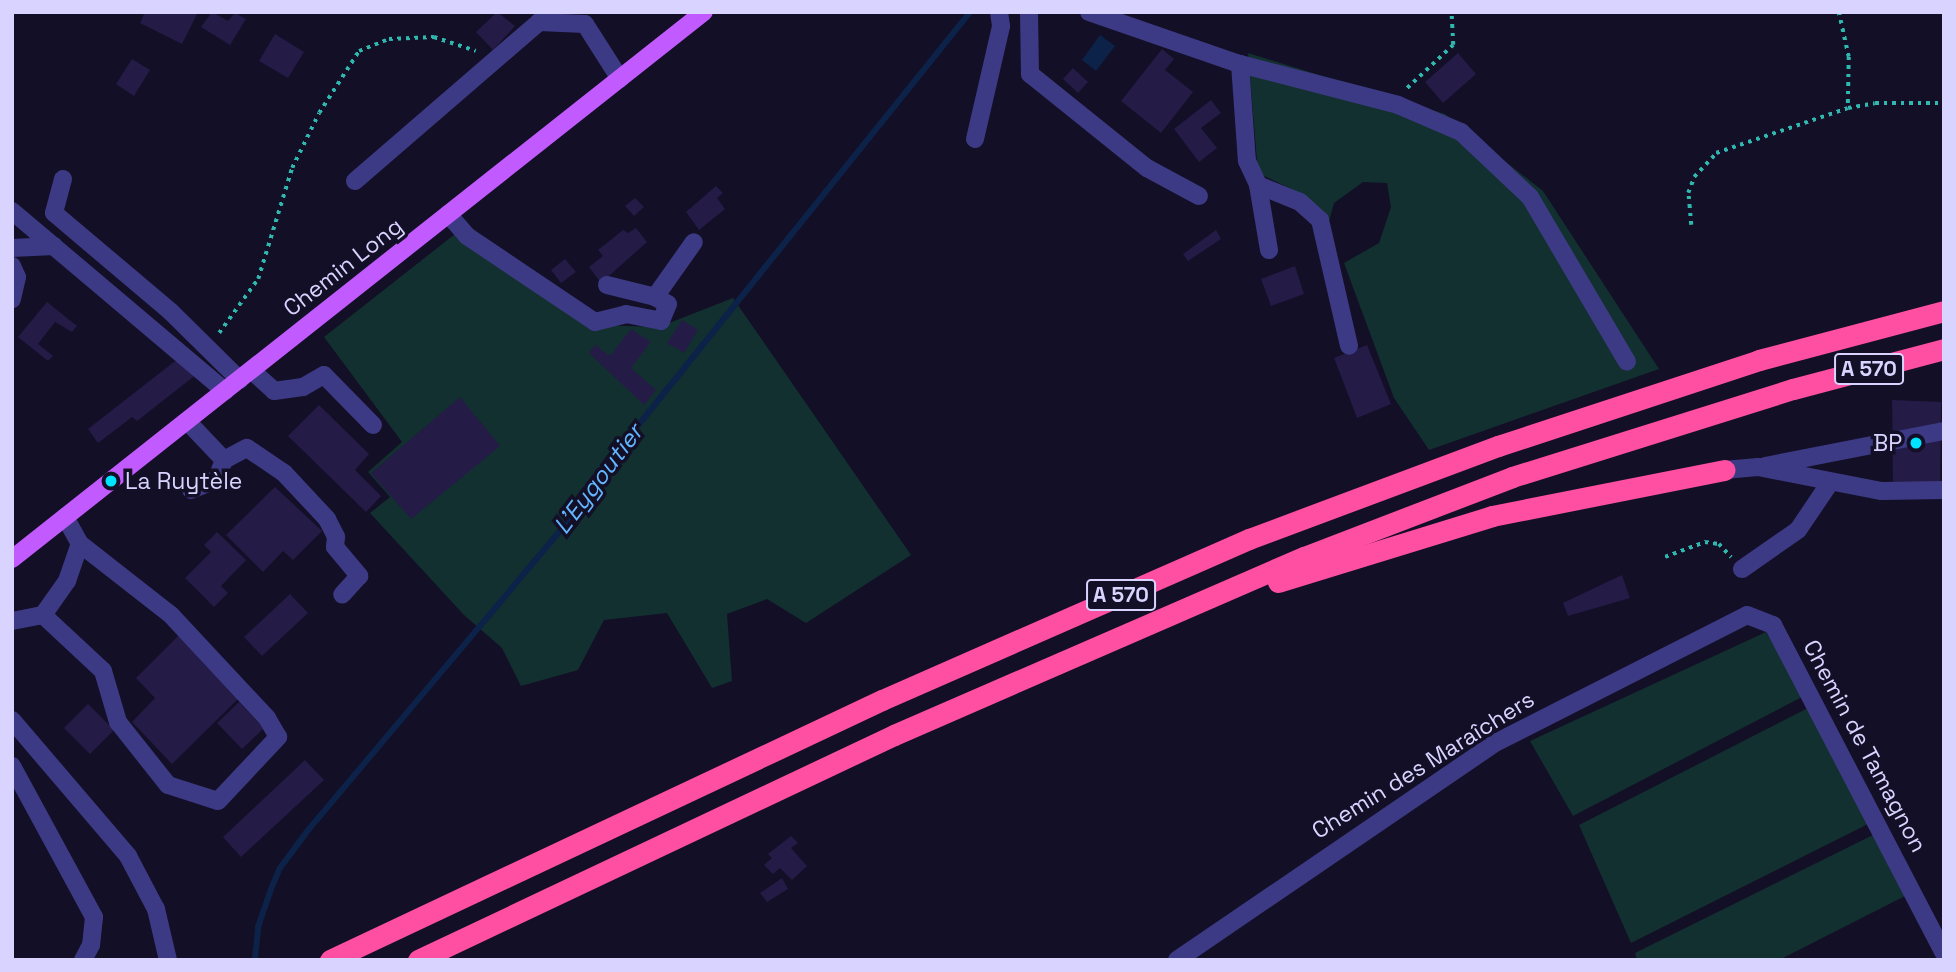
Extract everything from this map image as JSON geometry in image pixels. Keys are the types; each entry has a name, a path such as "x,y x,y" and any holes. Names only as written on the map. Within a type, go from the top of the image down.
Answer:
{"highway":[{"name":"A 570","path":"330,960 882,700 1249,539 1498,446 1759,360 1944,311"},
{"name":"A 570","path":"418,960 894,736 1304,557 1512,477 1793,389 1944,349"},
{"path":"1124,635 1380,547 1492,516 1724,470"}],"main road":[{"name":"Chemin Long","path":"12,559 704,12"}],"street":[{"path":"975,139 1002,26 999,12"},
{"path":"1029,12 1030,74 1147,168 1199,196"},
{"path":"1089,12 1240,64 1398,105 1461,132 1530,197 1627,362"},
{"path":"355,181 539,22 586,24 620,79"},
{"path":"1240,64 1247,160 1258,185 1269,250"},
{"path":"63,179 54,214 170,311 239,380"},
{"path":"1258,185 1300,202 1320,220 1349,346"},
{"path":"12,211 54,246 239,380 274,391 303,387 324,375 373,425"},
{"path":"448,214 467,236 595,322 626,314 661,321 668,304 655,297 607,285"},
{"path":"655,297 694,242"},
{"path":"12,248 54,246"},
{"path":"12,266 17,277 12,299"},
{"path":"187,421 223,460"},
{"path":"1724,470 1758,467 1944,432"},
{"path":"191,490 216,480 223,460 247,448 285,473 327,519 336,537 335,547 359,576 342,595"},
{"path":"1758,467 1829,484 1882,491 1944,490"},
{"path":"1742,569 1798,530 1829,484"},
{"path":"43,615 103,671 118,722 168,785 218,801 278,737 267,718 170,615 80,544 65,517"},
{"path":"12,621 43,615 67,581 80,544"},
{"name":"Chemin de Tamagnon","path":"1747,615 1773,625 1944,953"},
{"name":"Chemin des Maraîchers","path":"1177,960 1497,742 1747,615"},
{"path":"12,720 128,856 156,909 168,960"},
{"path":"12,766 94,917 91,945 83,960"}],"path":[{"path":"1398,105 1411,81 1453,45 1451,12"},
{"path":"1839,12 1849,57 1848,108"},
{"path":"206,348 240,307 258,279 292,168 319,113 359,51 389,39 434,37 486,55 509,49"},
{"path":"1691,225 1688,193 1693,177 1716,153 1848,108 1875,103 1944,103"},
{"path":"1665,557 1705,542 1719,544 1742,569"}],"green space":[{"path":"1248,53 1445,114 1543,191 1659,369 1429,450 1394,398 1344,263 1379,243 1391,207 1387,183 1363,182 1334,203 1329,221 1298,192 1258,173"},
{"path":"455,234 592,325 659,327 733,298 911,555 806,623 767,599 727,614 732,681 712,688 667,613 604,620 578,670 521,686 502,648 464,615 370,513 390,497 368,472 402,442 324,337"},
{"path":"1766,632 1804,696 1573,816 1530,741"},
{"path":"1808,708 1868,824 1631,943 1579,825"},
{"path":"1875,834 1905,896 1779,960 1637,960 1635,953"}],"water":[{"path":"1100,35 1115,46 1096,71 1082,60"}],"building":[{"path":"145,12 198,12 182,44 140,23"},
{"path":"212,12 228,21 235,13 246,19 230,45 201,27"},
{"path":"497,12 515,26 493,50 476,32"},
{"path":"275,34 304,52 288,78 259,61"},
{"path":"1162,49 1174,59 1165,70 1193,92 1161,133 1121,101"},
{"path":"1458,53 1476,74 1443,103 1425,82"},
{"path":"132,59 150,70 134,96 116,84"},
{"path":"1073,68 1088,82 1078,93 1063,79"},
{"path":"1211,100 1221,113 1201,128 1217,148 1199,162 1174,129"},
{"path":"716,186 723,193 717,198 725,209 699,230 686,212"},
{"path":"635,198 644,207 634,216 625,206"},
{"path":"636,228 647,242 601,283 589,267 603,256 598,250 623,230 628,233"},
{"path":"1216,230 1221,239 1188,261 1183,254"},
{"path":"565,259 576,272 561,283 551,270"},
{"path":"1295,266 1304,294 1271,306 1261,279"},
{"path":"47,302 77,326 72,332 55,322 38,344 53,356 48,361 18,337"},
{"path":"682,320 698,330 684,353 667,343"},
{"path":"631,329 651,342 631,368 656,390 644,405 589,353 595,345 610,356"},
{"path":"1367,345 1391,404 1357,418 1334,358"},
{"path":"179,358 197,374 137,421 132,417 98,443 88,429"},
{"path":"460,397 500,446 411,519 371,473"},
{"name":"BP","path":"1892,400 1941,402 1940,485 1893,485"},
{"path":"319,405 369,454 355,470 381,496 366,512 288,436"},
{"path":"275,487 322,531 293,560 283,551 263,572 226,535"},
{"path":"217,532 246,560 221,586 228,593 214,607 185,578 211,552 204,545"},
{"path":"1622,575 1630,598 1568,616 1563,603"},
{"path":"290,594 308,613 262,656 244,637"},
{"path":"181,633 240,697 172,764 132,722 155,698 136,678"},
{"path":"239,702 264,728 242,749 217,723"},
{"path":"88,704 114,730 90,754 64,728"},
{"path":"305,760 324,780 241,857 223,837"},
{"path":"791,836 798,843 791,848 807,866 792,880 780,868 773,874 764,865 772,858 768,854"},
{"path":"782,878 788,889 767,902 760,893"}],"waterway":[{"name":"L'Eygoutier","path":"255,958 258,927 271,889 280,868 309,829 582,505 624,443 970,12"}],"place":[{"name":"BP","path":"1916,443"},
{"name":"La Ruytèle","path":"111,481"}]}
